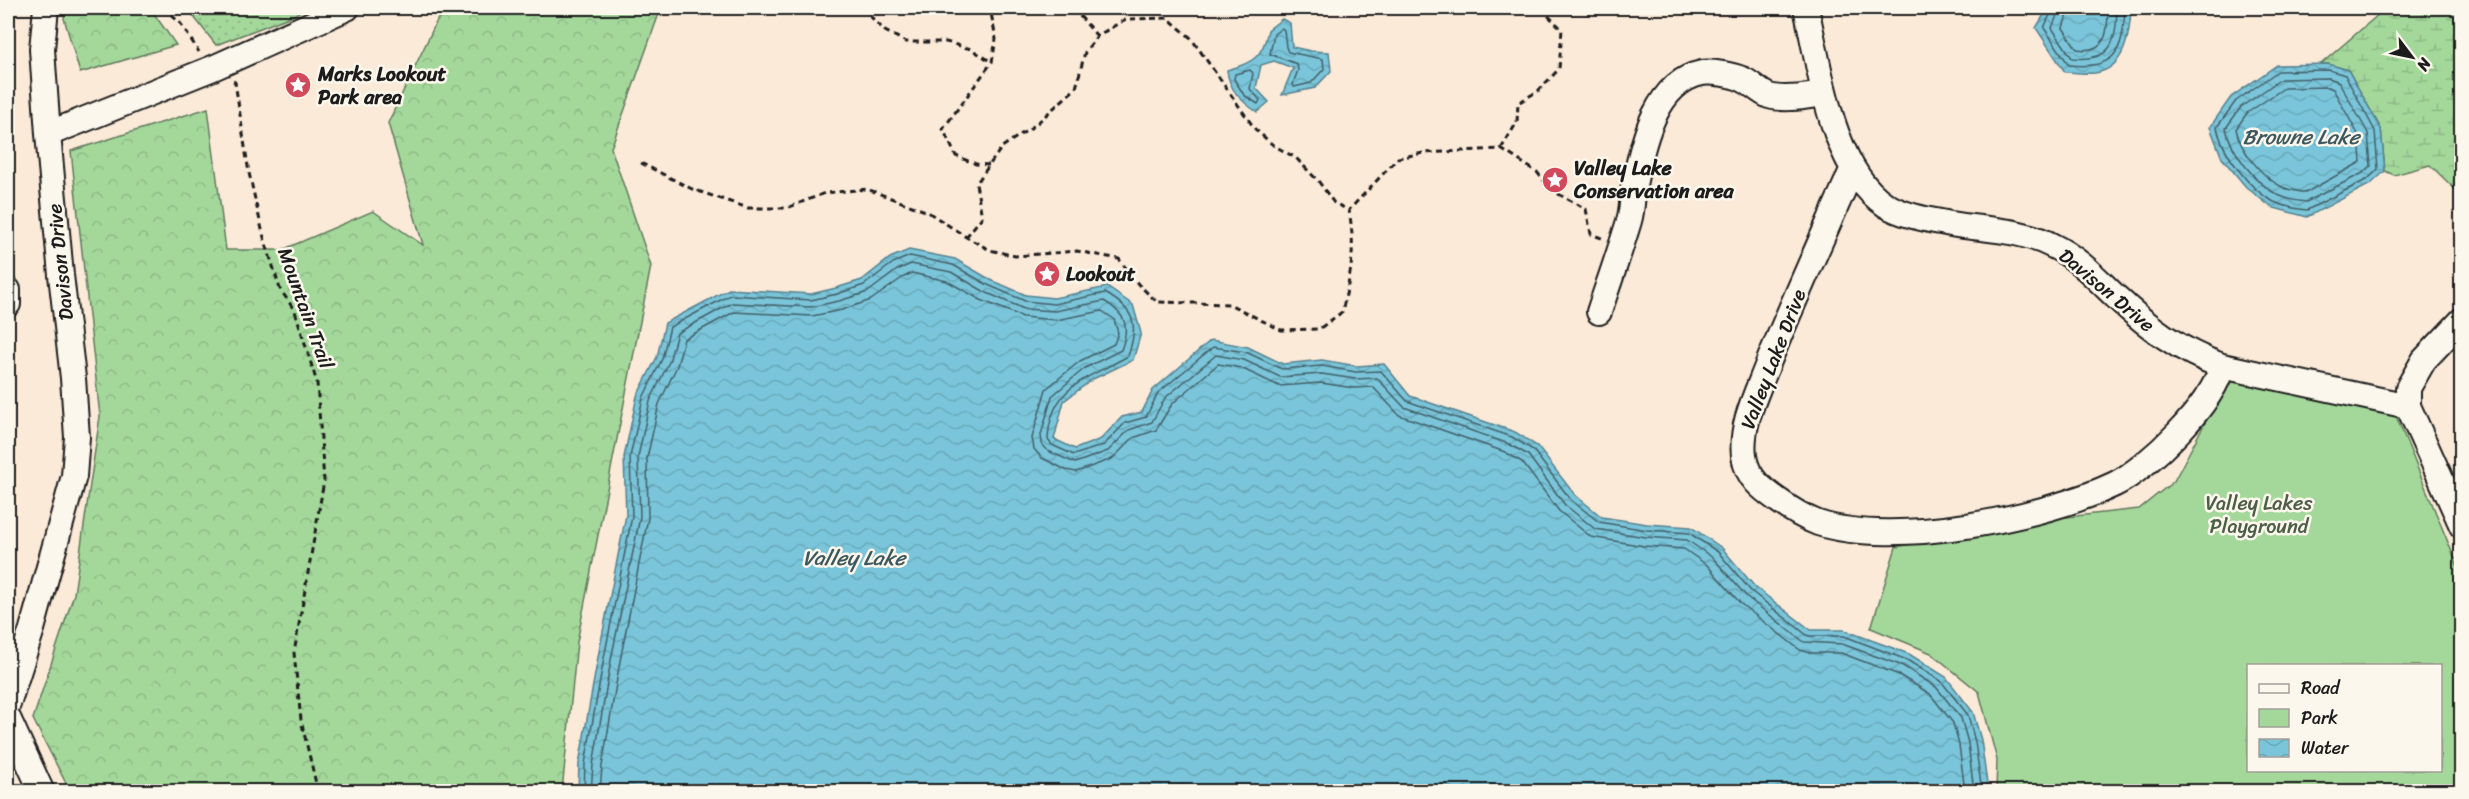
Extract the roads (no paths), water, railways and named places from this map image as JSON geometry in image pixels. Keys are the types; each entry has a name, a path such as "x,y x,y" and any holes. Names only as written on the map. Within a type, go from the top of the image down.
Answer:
{"street":[{"name":"Davison Drive","path":"8,704 62,526 75,467 77,437 48,134 42,49 46,8"},
{"path":"48,134 213,68 347,8"},
{"name":"Davison Drive","path":"1806,8 1824,94 1852,170 1885,204 1902,213 1952,224 2020,234 2052,245 2080,262 2118,299 2169,341 2194,356 2222,366 2408,406"},
{"path":"1599,312 1630,219 1635,181 1648,132 1656,111 1672,91 1684,80 1702,73 1742,79 1771,97 1799,98 1824,94"},
{"name":"Valley Lake Drive","path":"1852,170 1785,321 1749,414 1743,436 1744,457 1750,474 1760,488 1787,507 1817,522 1841,528 1887,531 1941,529 2035,511 2059,504 2113,485 2142,466 2208,399 2220,377 2222,366"},
{"path":"2462,320 2424,360 2408,388 2408,406 2462,525"},
{"path":"8,718 42,792"}],"water":[{"path":"2048,8 2131,8 2127,38 2120,57 2114,65 2095,73 2065,72 2036,28"},
{"path":"1282,19 1290,23 1292,47 1329,52 1331,71 1315,88 1282,95 1293,68 1274,61 1261,65 1256,88 1269,102 1257,112 1237,94 1230,83 1227,70 1244,65 1260,53 1268,30"},
{"name":"Browne Lake","path":"2328,64 2348,70 2381,129 2385,171 2371,184 2307,217 2271,207 2246,187 2222,158 2210,127 2231,97 2277,65"},
{"name":"Valley Lake","path":"909,250 955,259 991,280 1026,295 1054,298 1107,287 1133,305 1141,333 1133,360 1093,379 1064,401 1054,439 1075,449 1101,439 1122,417 1142,412 1153,390 1211,340 1248,347 1283,364 1322,360 1357,366 1384,364 1410,396 1515,432 1537,446 1575,495 1602,517 1647,524 1691,527 1722,548 1755,587 1811,630 1844,630 1909,654 1946,677 1973,712 1981,740 1988,791 578,791 579,764 626,515 624,457 637,396 657,357 665,323 729,289 811,294 836,288 862,280 890,258"}],"place":[{"name":"Marks Lookout Park area","path":"298,85"},
{"name":"Valley Lake Conservation area","path":"1555,180"},
{"name":"Lookout","path":"1047,274"}],"park label":[{"name":"Valley Lakes Playground","path":"2259,514"}]}
